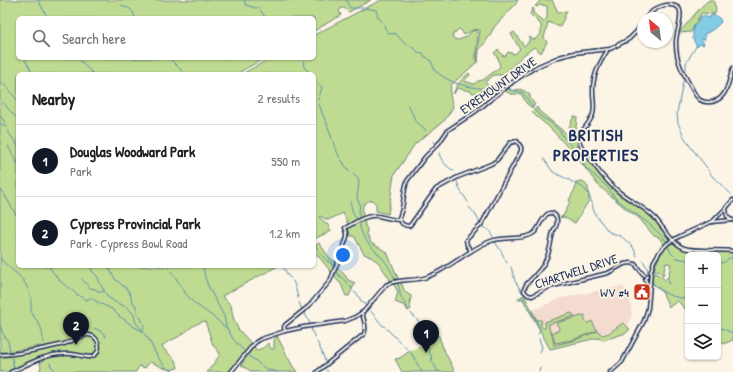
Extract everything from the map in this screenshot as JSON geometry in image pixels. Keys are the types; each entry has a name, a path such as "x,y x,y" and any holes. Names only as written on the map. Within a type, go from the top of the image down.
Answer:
{"street":[{"path":"673,2 680,12 676,40 677,57 681,70 698,97 702,101 711,102 720,99 725,92 733,68"},
{"path":"651,12 656,6"},
{"name":"EYREMOUNT DRIVE","path":"399,220 407,181 448,130 475,112 514,81 544,63 574,53 608,50 629,39 637,30"},
{"path":"608,50 599,63 594,79 594,109 591,120 581,133 579,141 593,163 611,184 652,215 676,243 685,248 692,249 733,251"},
{"path":"231,372 252,346 261,339 285,331 345,320 362,313 389,284 433,275 471,251 466,240 481,224 521,151 521,147 517,141 510,143 497,160 491,164 458,177 436,189 409,226 403,225 399,220 371,215 345,228 348,233 330,281 309,306 285,325 285,331"},
{"path":"610,372 622,362 644,321 648,308 649,278 654,261 660,251 674,240 711,222 733,200"},
{"path":"726,208 727,216 732,220"},
{"name":"CHARTWELL DRIVE","path":"471,251 491,241 531,235 537,230 545,215 549,213 556,215 558,222 553,233 548,256 538,273 524,287 524,290 528,295 532,296 549,287 608,273 624,264 635,264 640,270"},
{"path":"711,222 732,220"},
{"path":"640,270 649,278"},
{"path":"640,270 646,280 649,292"},
{"path":"317,372 364,334 365,327 362,313"},
{"path":"0,355 14,354 64,344 85,335 95,337 99,343 96,354 92,356 87,357 69,354 55,355 11,372"}],"shaded area":[{"path":"623,286 630,297 632,315 628,326 601,334 598,331 572,341 554,345 549,324 540,326 531,311 561,298"}],"green space":[{"path":"0,0 371,0 349,12 344,8 341,8 339,11 341,15 316,30 316,16 16,16 16,60 261,60 240,72 16,72 16,268 274,268 222,296 231,305 233,317 238,329 251,343 251,345 228,372 207,372 220,355 213,345 205,321 196,324 162,346 176,361 178,368 174,369 167,369 150,362 145,368 139,366 136,372 39,372 41,367 40,363 45,359 44,356 6,372 0,372 0,356 19,354 41,349 40,346 0,352"},
{"path":"381,0 518,0 495,26 479,50 478,63 477,57 480,30 477,30 476,63 451,85 450,95 453,107 445,120 415,144 394,175 388,214 376,211 376,204 372,200 363,205 363,216 348,224 343,213 328,220 320,216 319,217 328,225 331,231 316,238 316,72 246,72 267,60 316,60 316,34","holes":["459,29 464,35 473,30 477,30 472,31 464,38 458,40 454,39 452,35"]},
{"path":"541,0 552,0 558,12 567,11 560,27 548,22 544,38 547,42 541,53 534,47 521,57 507,72 502,75 494,75 485,82 489,87 500,88 502,90 495,94 485,90 473,93 457,88 453,94 456,87 469,73 470,75 464,81 474,84 483,80 500,67 498,58 494,53 498,49 502,55 505,56 508,52 515,54 520,49 511,34 514,32 524,46 529,42 529,37 534,40 541,34 541,25 530,14 533,8 533,13 544,22 547,18 547,6 535,6"},
{"path":"709,0 713,0 716,8 715,14 701,13 691,32 678,33 701,8"},
{"path":"508,88 512,91 519,89 525,91 530,95 530,98 535,105 532,108 527,104 521,94 511,94 505,91"},
{"path":"537,107 539,111 568,135 572,133 569,127 574,116 577,117 576,127 578,142 573,154 550,128 532,112"},
{"path":"579,146 605,179 619,193 654,219 671,239 663,246 660,238 654,236 639,218 598,185 576,156"},
{"path":"583,181 588,187 589,201 575,223 563,217 561,218 560,217 563,216 570,202 569,200 575,189 576,182"},
{"path":"364,219 367,235 371,243 387,252 398,278 391,281 379,263 364,254 354,236 349,236 349,227"},
{"path":"673,242 687,249 703,251 685,252 685,309 678,301 669,307 662,292 652,283 652,274 655,273 661,276 669,284 666,278 668,278 671,264 666,263 663,275 654,270 657,261 666,248"},
{"path":"319,243 329,257 336,263 332,273 316,253 316,245"},
{"path":"705,251 733,252 733,340 723,344 721,341 721,252"},
{"path":"337,268 348,280 355,283 349,296 346,296 341,284 334,277"},
{"path":"401,282 405,292 411,296 411,309 408,311 405,306 395,302 398,292 393,283"},
{"path":"524,295 537,320 541,320 542,323 540,324 543,328 545,328 545,322 571,313 575,316 549,324 554,345 572,341 598,331 602,335 609,333 623,323 630,329 626,333 604,340 597,338 550,349 523,299 517,299"},
{"path":"585,315 585,321 588,323 592,321 597,331 572,340 555,343 552,332 558,331 559,328 556,323"},
{"path":"424,333 439,336 443,348 455,372 402,372 395,359 400,358 423,344 425,339"},
{"path":"277,336 297,372 252,372 241,365 254,347 257,350 261,349 268,343 271,349 274,349 274,340"}],"water":[{"path":"711,15 718,17 721,22 711,31 704,34 704,40 701,39 704,44 700,44 697,47 693,39 693,27 701,16 709,18"}],"waterway":[{"path":"38,0 47,16"},
{"path":"244,0 246,5 258,8 264,16"},
{"path":"346,0 350,8 376,10 378,17 384,24 388,33 395,33 405,44 418,52 423,53 425,57 431,61 435,71 445,78 455,83 471,87 492,90 503,88"},
{"path":"121,5 130,9 134,16"},
{"path":"686,69 686,63 697,45"},
{"path":"25,60 32,72"},
{"path":"80,60 91,72"},
{"path":"171,60 183,72"},
{"path":"303,60 304,67 309,72"},
{"path":"683,134 678,123 677,113 684,77"},
{"path":"0,82 8,88 16,98"},
{"path":"316,82 322,87 318,101 334,145 346,167 358,179 359,184 357,197 360,204 360,228 364,238 386,262 395,279"},
{"path":"507,89 523,93 533,107"},
{"path":"4,103 16,118"},
{"path":"408,105 415,121 426,131"},
{"path":"534,109 540,116 559,130 575,150"},
{"path":"0,116 16,143"},
{"path":"0,123 6,127"},
{"path":"683,135 707,168"},
{"path":"8,146 16,161"},
{"path":"577,151 585,167 607,187 616,199 648,223 667,242"},
{"path":"439,153 445,164 454,171"},
{"path":"544,159 553,172 565,178"},
{"path":"708,170 712,176 731,194"},
{"path":"566,178 587,191 596,216"},
{"path":"457,181 460,190 468,202"},
{"path":"0,188 16,215"},
{"path":"350,201 353,214 358,220"},
{"path":"469,207 480,223"},
{"path":"597,217 609,232 622,237"},
{"path":"483,227 489,230 493,237"},
{"path":"623,238 633,247 637,256"},
{"path":"495,242 504,257"},
{"path":"316,246 324,258 332,264 334,268"},
{"path":"668,246 671,253 676,258 685,260"},
{"path":"0,258 20,277 26,285 31,297 31,311 39,323 44,343"},
{"path":"721,263 723,263 729,258 733,258"},
{"path":"505,259 507,263"},
{"path":"643,261 647,267 648,274"},
{"path":"511,267 515,281 522,292"},
{"path":"50,268 62,283 76,294 87,300 92,298 112,309 119,316 143,332"},
{"path":"91,268 92,271 98,277 100,284 108,297 128,308 134,315 136,323 142,331"},
{"path":"109,268 115,279 127,289 131,296 132,301 136,306 137,313 142,320 144,326 143,332 157,356 166,368 173,371"},
{"path":"169,268 193,302 226,328"},
{"path":"203,268 208,286 224,316 226,326 233,339 259,364 268,370 278,372"},
{"path":"284,268 288,276 291,278"},
{"path":"335,271 352,289"},
{"path":"82,279 90,288 101,292 104,291"},
{"path":"293,281 298,298"},
{"path":"397,282 401,297 408,310"},
{"path":"653,283 669,295 685,298"},
{"path":"354,292 366,306"},
{"path":"523,297 540,329 538,334"},
{"path":"299,302 302,310"},
{"path":"370,310 385,327"},
{"path":"304,312 310,324"},
{"path":"411,313 424,330"},
{"path":"0,325 3,334 8,341 10,351"},
{"path":"311,327 315,337"},
{"path":"94,328 102,332 106,337"},
{"path":"721,328 733,333"},
{"path":"387,329 400,342"},
{"path":"426,336 429,347 428,351 437,370 440,372"},
{"path":"539,339 542,347 540,352"},
{"path":"317,342 325,361"},
{"path":"403,345 412,354 422,372"},
{"path":"12,358 14,368"},
{"path":"50,363 57,372"},
{"path":"539,372 540,368"}],"place":[{"name":"WV #4","path":"642,292"},
{"name":"Cypress Provincial Park","path":"76,345"},
{"name":"Douglas Woodward Park","path":"426,353"}],"district":[{"name":"BRITISH PROPERTIES","path":"596,144"}]}
